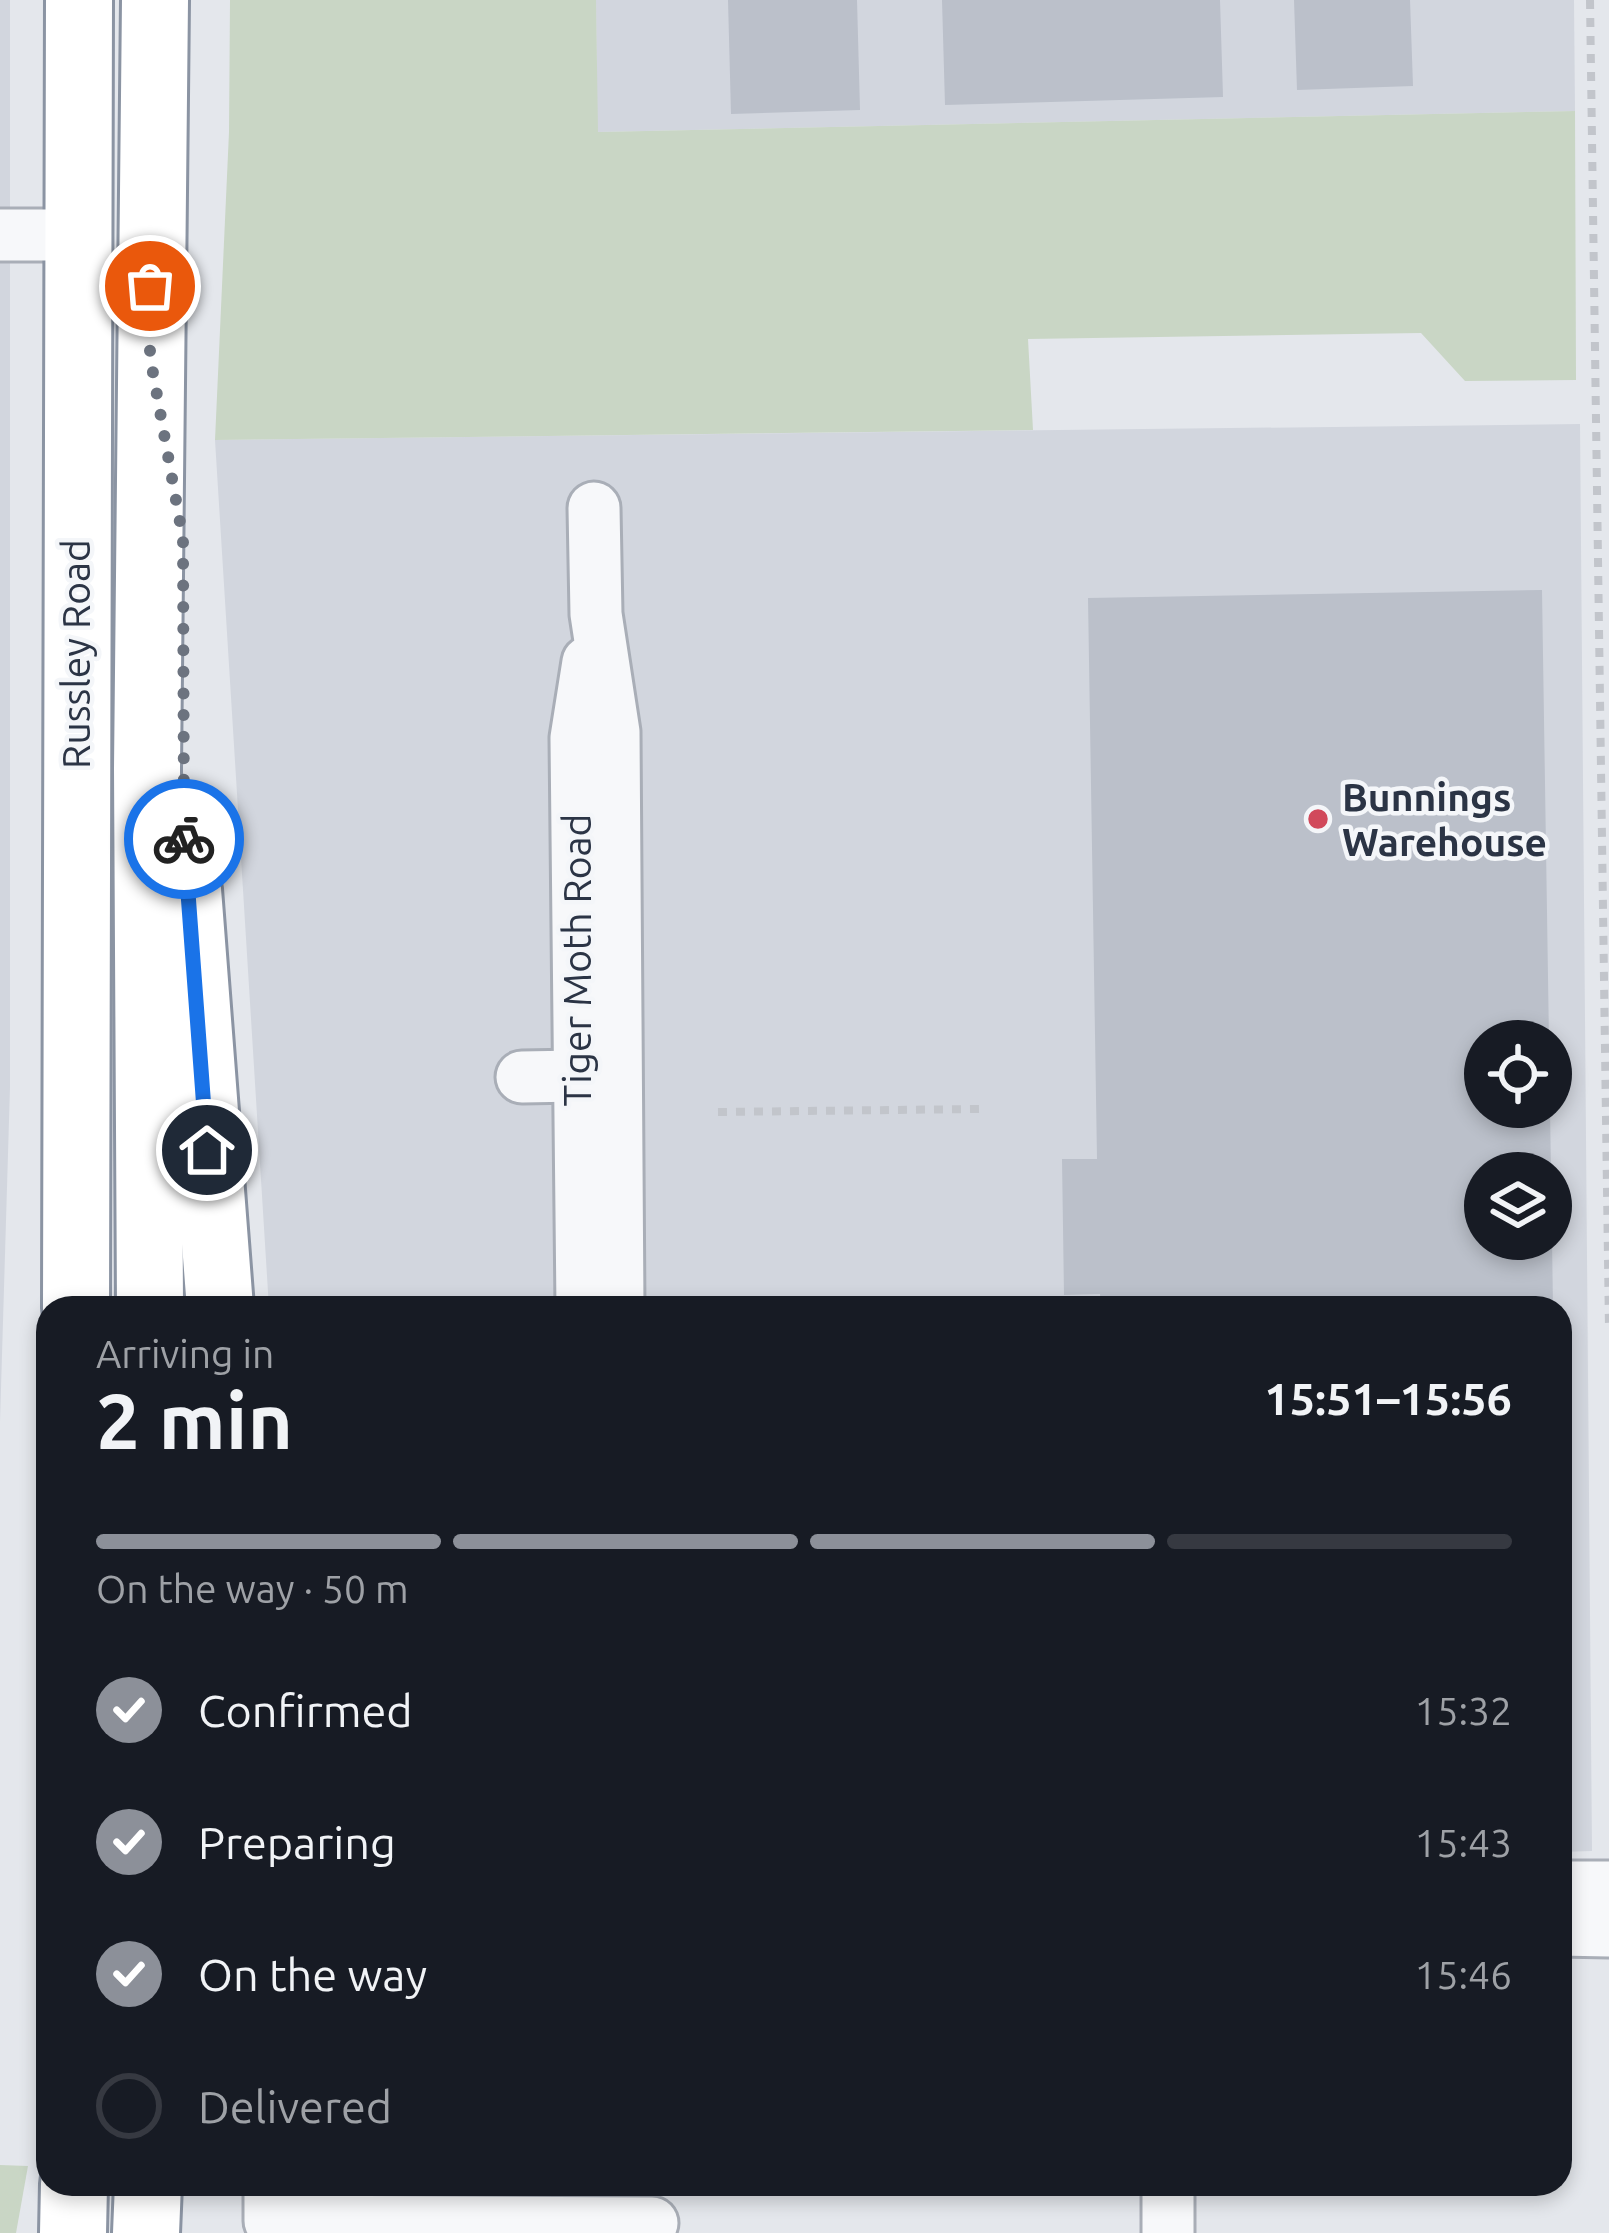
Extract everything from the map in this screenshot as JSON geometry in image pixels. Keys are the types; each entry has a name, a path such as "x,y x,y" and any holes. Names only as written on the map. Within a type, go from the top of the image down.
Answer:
{"highway":[{"name":"Russley Road","path":"76,1296 79,0"},
{"name":"Russley Road","path":"150,1296 150,356 155,0"},
{"path":"150,356 183,539 181,806 219,1296"},
{"path":"73,2233 74,2196"},
{"path":"146,2233 148,2196"}],"street":[{"path":"0,236 77,235"},
{"name":"Tiger Moth Road","path":"593,508 596,614 614,732 618,1296"},
{"name":"Tiger Moth Road","path":"582,1296 576,738 596,614"},
{"path":"522,1077 577,1076"},
{"path":"1572,1886 1609,1886"},
{"path":"1572,1930 1609,1930"},
{"path":"270,2196 270,2221 519,2227 652,2213"},
{"path":"1168,2196 1168,2233"}],"path":[{"path":"1591,0 1598,187 1609,1328"},
{"path":"718,1112 979,1109"}],"shaded area":[{"path":"0,0 10,0 10,1087 0,1422"},
{"path":"596,0 1574,0 1575,111 597,132"},
{"path":"1580,424 1592,1851 1572,1852 1572,1296 268,1296 215,440"}],"green space":[{"path":"230,0 596,0 598,132 1575,111 1576,380 1465,381 1421,333 1028,339 1033,430 215,440"},
{"path":"0,2165 28,2166 16,2233 0,2233"}],"building":[{"path":"728,0 857,0 860,110 731,114"},
{"path":"942,0 1220,0 1223,97 945,105"},
{"path":"1294,0 1410,0 1413,86 1297,90"},
{"name":"Bunnings Warehouse","path":"1542,590 1549,1020 1464,1020 1464,1128 1550,1128 1551,1152 1464,1152 1464,1260 1552,1260 1553,1296 1064,1295 1062,1159 1097,1159 1088,598"},
{"path":"261,2196 476,2196 261,2200"}],"way so far":[{"path":"150,286 150,356 183,539 184,839"}],"place":[{"name":"Bunnings Warehouse","path":"1318,819"}],"route":[{"path":"184,839 207,1150"}]}
